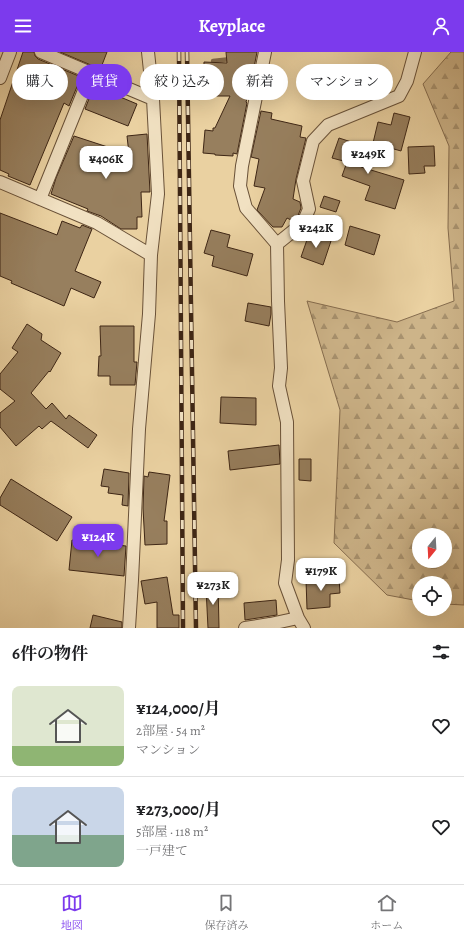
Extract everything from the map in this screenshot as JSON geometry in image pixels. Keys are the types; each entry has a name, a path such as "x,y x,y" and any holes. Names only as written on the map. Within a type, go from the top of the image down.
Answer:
{"street":[{"path":"0,78 10,52"},
{"path":"41,52 76,67"},
{"path":"148,52 149,64"},
{"path":"245,628 270,624 301,623 285,583 288,560 287,422 280,386 281,368 277,244 246,208 240,186 242,166 265,52"},
{"path":"277,244 303,223 309,209 303,181 313,141 328,126 399,96 407,81 415,52"},
{"path":"40,199 80,100"},
{"path":"129,628 139,428 149,314 151,255 158,194 153,100"},
{"path":"0,182 97,223 151,255"}],"green space":[{"path":"451,52 464,52 464,605 452,604 452,576 412,576 412,600 387,595 334,543 340,410 307,301 397,322 454,301 448,228 449,146 423,84"}],"building":[{"path":"23,52 34,52 38,59 50,64 19,64"},
{"path":"60,52 107,52 102,64 88,64"},
{"path":"226,52 257,52 255,64 232,64 232,100 247,100 247,103 237,154 233,153 233,156 203,153 205,130 213,131 213,128 215,128 230,96 224,96 224,64 204,64 204,62 227,63"},
{"path":"68,72 76,75 76,89 69,106 64,103 30,185 8,176 9,174 0,170 0,120 12,85 12,100 68,100"},
{"path":"89,100 127,100 137,104 128,126 85,109"},
{"path":"261,111 272,113 271,119 302,126 300,137 306,138 296,179 293,199 300,202 301,208 297,218 293,221 287,218 282,227 273,227 257,210 265,188 254,186 259,159 251,157"},
{"path":"394,113 410,117 401,151 373,143 378,122 391,125"},
{"path":"147,134 150,192 141,192 142,217 137,217 137,229 121,229 101,216 87,211 88,209 51,194 56,178 74,136 129,154 127,136"},
{"path":"339,138 367,147 361,167 404,180 395,209 365,200 370,186 342,176 347,162 332,158"},
{"path":"434,146 435,166 424,166 425,173 409,174 408,147"},
{"path":"324,196 340,201 336,212 320,207"},
{"path":"0,213 57,235 62,221 80,228 82,225 92,229 75,271 101,282 94,298 71,288 64,306 11,283 12,281 0,276"},
{"path":"350,226 380,235 374,255 345,245"},
{"path":"211,230 230,235 227,247 253,254 247,276 212,266 214,256 204,253"},
{"path":"309,234 331,241 323,265 301,257"},
{"path":"248,303 271,307 269,326 245,321"},
{"path":"27,324 42,334 41,340 61,353 50,372 49,371 31,393 46,409 52,403 66,419 69,415 97,435 88,448 51,421 42,429 39,426 16,446 0,427 0,413 15,401 0,389 0,374 18,352 12,348"},
{"path":"100,326 134,326 134,362 137,362 135,385 110,385 110,376 98,376 99,356 101,356"},
{"path":"221,397 256,398 256,425 220,423"},
{"path":"279,445 280,464 230,470 228,451"},
{"path":"299,459 311,459 311,481 299,480"},
{"path":"104,469 129,473 128,506 122,505 123,495 108,493 109,487 101,486"},
{"path":"149,472 170,475 164,521 167,521 167,544 145,545 143,508 144,476 148,477"},
{"path":"11,479 72,517 57,541 0,505 0,498"},
{"path":"72,540 126,546 124,576 69,570"},
{"path":"167,577 173,615 179,615 179,628 157,628 157,602 145,604 141,581"},
{"path":"339,578 340,593 330,594 330,607 307,609 306,580"},
{"path":"208,583 218,583 219,628 208,628 206,588 208,588"},
{"path":"276,600 277,615 245,620 244,603"},
{"path":"93,615 122,622 122,628 90,628"}],"waterway":[{"path":"213,61 231,59"}],"railway":[{"path":"179,52 183,628"},
{"path":"187,52 196,628"}]}
